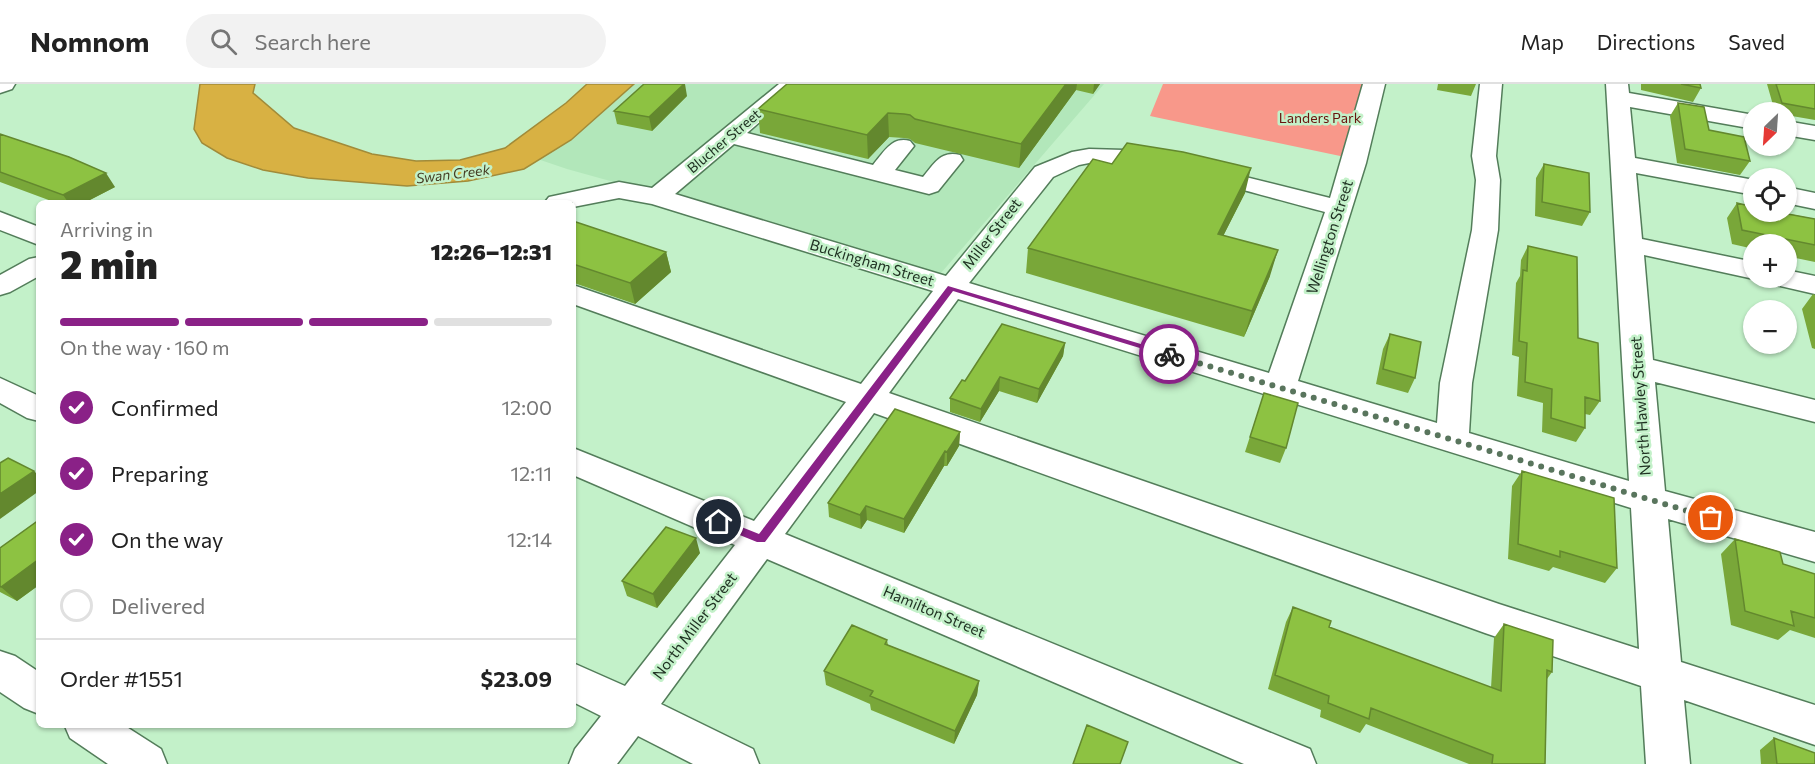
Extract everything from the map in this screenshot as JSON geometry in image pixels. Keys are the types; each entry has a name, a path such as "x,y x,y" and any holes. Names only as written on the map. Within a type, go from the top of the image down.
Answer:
{"street":[{"name":"Blucher Street","path":"657,197 792,84"},
{"name":"Wellington Street","path":"1280,387 1354,163 1374,84"},
{"path":"1452,440 1456,383 1485,230 1488,180 1484,156 1491,84"},
{"path":"1617,91 1743,120"},
{"name":"North Hawley Street","path":"1617,91 1668,764"},
{"path":"1797,130 1815,133"},
{"path":"730,136 929,186 951,160"},
{"path":"879,173 902,146"},
{"name":"Miller Street","path":"951,287 1034,181 1044,172 1072,159 1089,156 1124,157 1209,175 1339,208"},
{"path":"1623,163 1743,187"},
{"name":"Buckingham Street","path":"568,200 619,190 657,197 1648,500 1815,547"},
{"path":"1797,197 1815,201"},
{"path":"0,220 36,236"},
{"path":"1629,244 1743,269"},
{"path":"0,286 36,267"},
{"path":"1797,281 1815,285"},
{"name":"North Miller Street","path":"591,764 951,287"},
{"path":"576,295 1487,617 1815,725"},
{"path":"1638,367 1815,411"},
{"path":"0,389 36,408"},
{"name":"Hamilton Street","path":"576,461 1294,764"},
{"path":"0,669 36,693"},
{"path":"576,683 737,764"},
{"path":"90,728 145,764"}],"shaded area":[{"path":"587,84 1104,84 941,273 567,169 505,148 566,103"}],"green space":[{"name":"Landers Park","path":"1163,84 1365,84 1345,157 1150,116"}],"water":[{"name":"Swan Creek","path":"200,84 255,84 253,93 294,128 372,154 416,161 460,160 505,148 566,103 587,84 634,84 571,140 524,169 468,181 407,186 308,178 263,170 227,158 202,143 194,129"}],"building":[{"path":"644,84 684,84 649,117 614,111"},
{"path":"787,84 1066,84 1021,144 915,119 904,114 888,113 867,135 758,109"},
{"path":"1681,84 1700,84 1701,88"},
{"path":"1776,84 1815,84 1815,109 1797,106 1797,102 1782,102"},
{"path":"1678,103 1704,107 1709,130 1743,137 1743,156 1749,156 1750,161 1685,149"},
{"path":"0,134 69,157 106,173 63,195 0,172"},
{"path":"1127,143 1183,152 1251,168 1218,234 1278,250 1252,311 1028,248 1093,159 1112,164"},
{"path":"1544,164 1589,173 1590,212 1542,202"},
{"path":"1737,203 1743,204 1743,222 1797,222 1797,216 1815,219 1815,245 1797,241 1797,234 1761,234 1742,230"},
{"path":"576,222 666,252 630,283 576,265"},
{"path":"1528,246 1577,257 1578,338 1598,343 1600,401 1585,397 1585,428 1551,418 1552,389 1525,382 1527,343 1519,341 1523,270 1527,271"},
{"path":"1002,324 1065,343 1039,389 1000,377 981,409 950,398 962,380 965,381"},
{"path":"1390,334 1421,342 1415,378 1383,369"},
{"path":"1264,393 1298,403 1286,448 1250,437"},
{"path":"895,409 960,432 947,452 945,451 904,519 866,506 860,515 828,503"},
{"path":"8,458 34,471 0,494 0,463"},
{"path":"1522,471 1614,498 1617,568 1560,551 1560,557 1518,544"},
{"path":"36,522 36,561 1,587 0,548"},
{"path":"666,527 696,538 653,594 622,581"},
{"path":"1735,539 1780,552 1783,564 1815,574 1815,618 1791,611 1794,626 1745,611"},
{"path":"1293,607 1331,621 1329,627 1501,691 1504,624 1553,640 1552,672 1547,670 1545,764 1492,764 1493,755 1371,708 1369,719 1328,703 1329,696 1275,675"},
{"path":"852,625 887,640 885,644 979,681 955,731 870,696 873,691 824,671"},
{"path":"1087,725 1128,742 1120,764 1073,764"},
{"path":"1774,738 1815,753 1815,764 1777,764"}],"way so far":[{"path":"1169,354 1711,518"}],"route":[{"path":"719,522 761,539 951,287 1169,354"}]}
